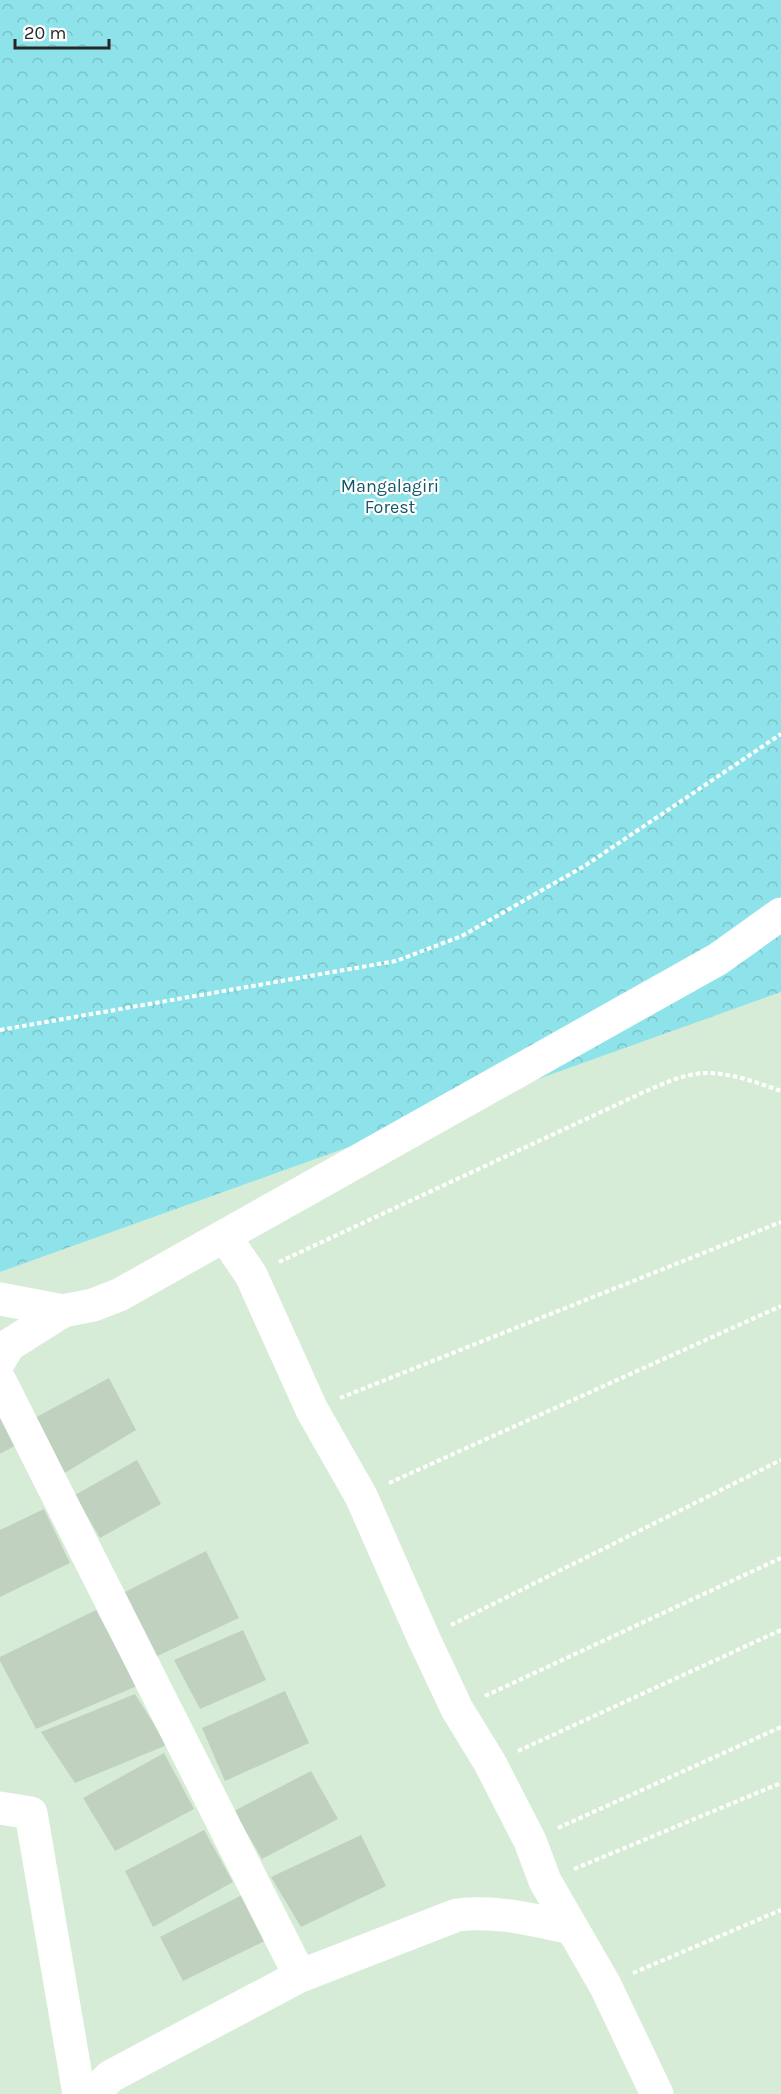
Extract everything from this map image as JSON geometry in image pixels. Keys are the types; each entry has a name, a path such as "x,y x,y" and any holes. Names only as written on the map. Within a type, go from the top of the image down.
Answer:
{"street":[{"path":"0,1360 9,1346 63,1311 93,1305 119,1295 225,1237 718,958 781,914"},
{"path":"225,1237 251,1275 312,1410 361,1496 457,1709 490,1763 530,1841 545,1881 605,1984 657,2094"},
{"path":"0,1299 63,1311"},
{"path":"0,1381 300,1976"},
{"path":"0,1808 31,1813 79,2094"},
{"path":"92,2094 111,2076 300,1976 457,1915 492,1913 572,1928"}],"path":[{"path":"0,1030 396,961 462,936 586,865 781,734"},
{"path":"251,1275 676,1079 707,1073 746,1079 781,1090"},
{"path":"312,1410 781,1222"},
{"path":"361,1496 781,1306"},
{"path":"424,1639 781,1460"},
{"path":"457,1709 781,1558"},
{"path":"490,1763 781,1630"},
{"path":"530,1841 781,1727"},
{"path":"545,1881 781,1783"},
{"path":"605,1984 781,1910"}],"green space":[{"name":"Mangalagiri Forest","path":"0,0 781,0 781,992 0,1272"}],"building":[{"path":"109,1378 136,1430 58,1477 31,1420"},
{"path":"0,1394 29,1438 0,1454"},
{"path":"137,1460 161,1504 100,1538 75,1495"},
{"path":"44,1509 70,1563 0,1597 0,1530"},
{"path":"206,1551 239,1618 153,1658 123,1593"},
{"path":"96,1610 137,1686 36,1729 0,1657"},
{"path":"243,1630 266,1680 200,1709 174,1660"},
{"path":"285,1691 309,1743 225,1781 202,1728"},
{"path":"135,1694 167,1745 75,1783 41,1732"},
{"path":"164,1753 194,1809 115,1851 83,1798"},
{"path":"311,1771 338,1819 262,1859 234,1811"},
{"path":"204,1830 233,1882 153,1927 125,1871"},
{"path":"361,1835 386,1886 301,1927 271,1877"},
{"path":"242,1895 267,1940 183,1981 160,1937"}]}
